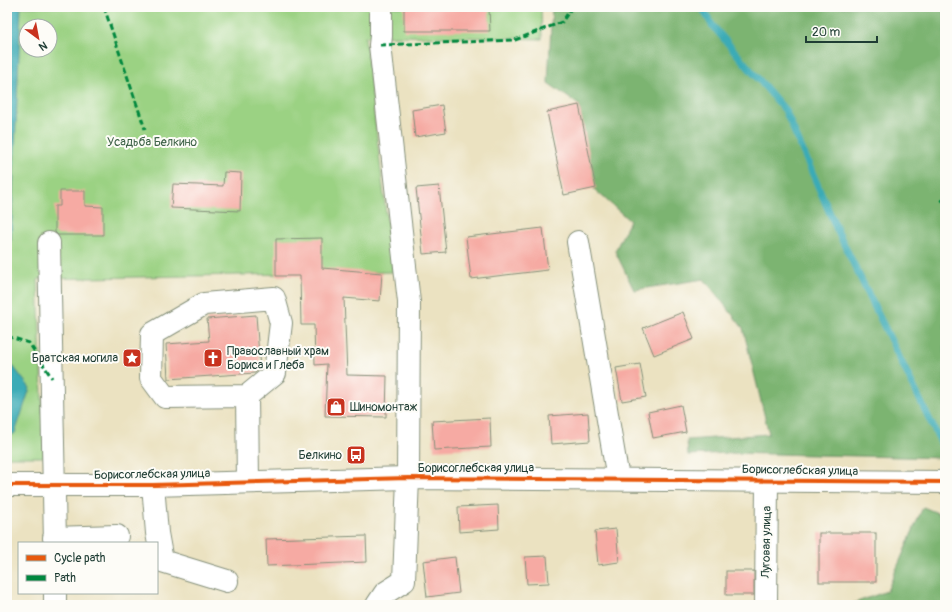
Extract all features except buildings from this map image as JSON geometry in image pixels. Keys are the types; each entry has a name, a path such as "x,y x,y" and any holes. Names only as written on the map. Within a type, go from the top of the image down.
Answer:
{"street":[{"path":"377,605 386,593 404,581 408,478 409,302 380,45 380,7"},
{"path":"578,242 618,479"},
{"path":"49,243 54,541 117,536"},
{"path":"274,298 282,323 275,373 247,396 165,397 151,378 152,334 204,304 274,298"},
{"path":"247,396 248,482"},
{"name":"Борисоглебская улица","path":"7,485 153,485 408,478 945,482"},
{"name":"Луговая улица","path":"766,605 767,480"},
{"path":"153,485 157,533 162,560 227,581"},
{"path":"55,594 55,605"}],"green space":[{"name":"Усадьба Белкино","path":"7,7 541,7 542,39 401,36 365,37 393,272 38,279 44,457 7,457"},
{"path":"552,7 945,7 945,458 728,453 688,455 687,440 769,434 743,328 704,279 634,290 615,251 630,221 594,189 579,105 548,83"},
{"path":"923,507 945,516 945,605 849,605 887,591"}],"water":[{"path":"7,7 21,7 21,18 18,18 19,58 11,241 7,240"},
{"path":"7,361 9,361 30,388 15,433 7,438"}],"waterway":[{"path":"702,7 712,25 785,110 838,232 945,451"}],"marked path":[{"path":"104,7 145,129"},
{"path":"380,45 515,40 562,22 572,7"},
{"path":"941,201 945,199"},
{"path":"7,336 29,343 52,378"}],"cycle path":[{"path":"7,485 153,485 408,478 945,482"}],"place":[{"name":"Братская могила","path":"132,358"},
{"name":"Православный храм Бориса и Глеба","path":"213,358"},
{"name":"Шиномонтаж","path":"336,407"},
{"name":"Белкино","path":"356,455"}]}
